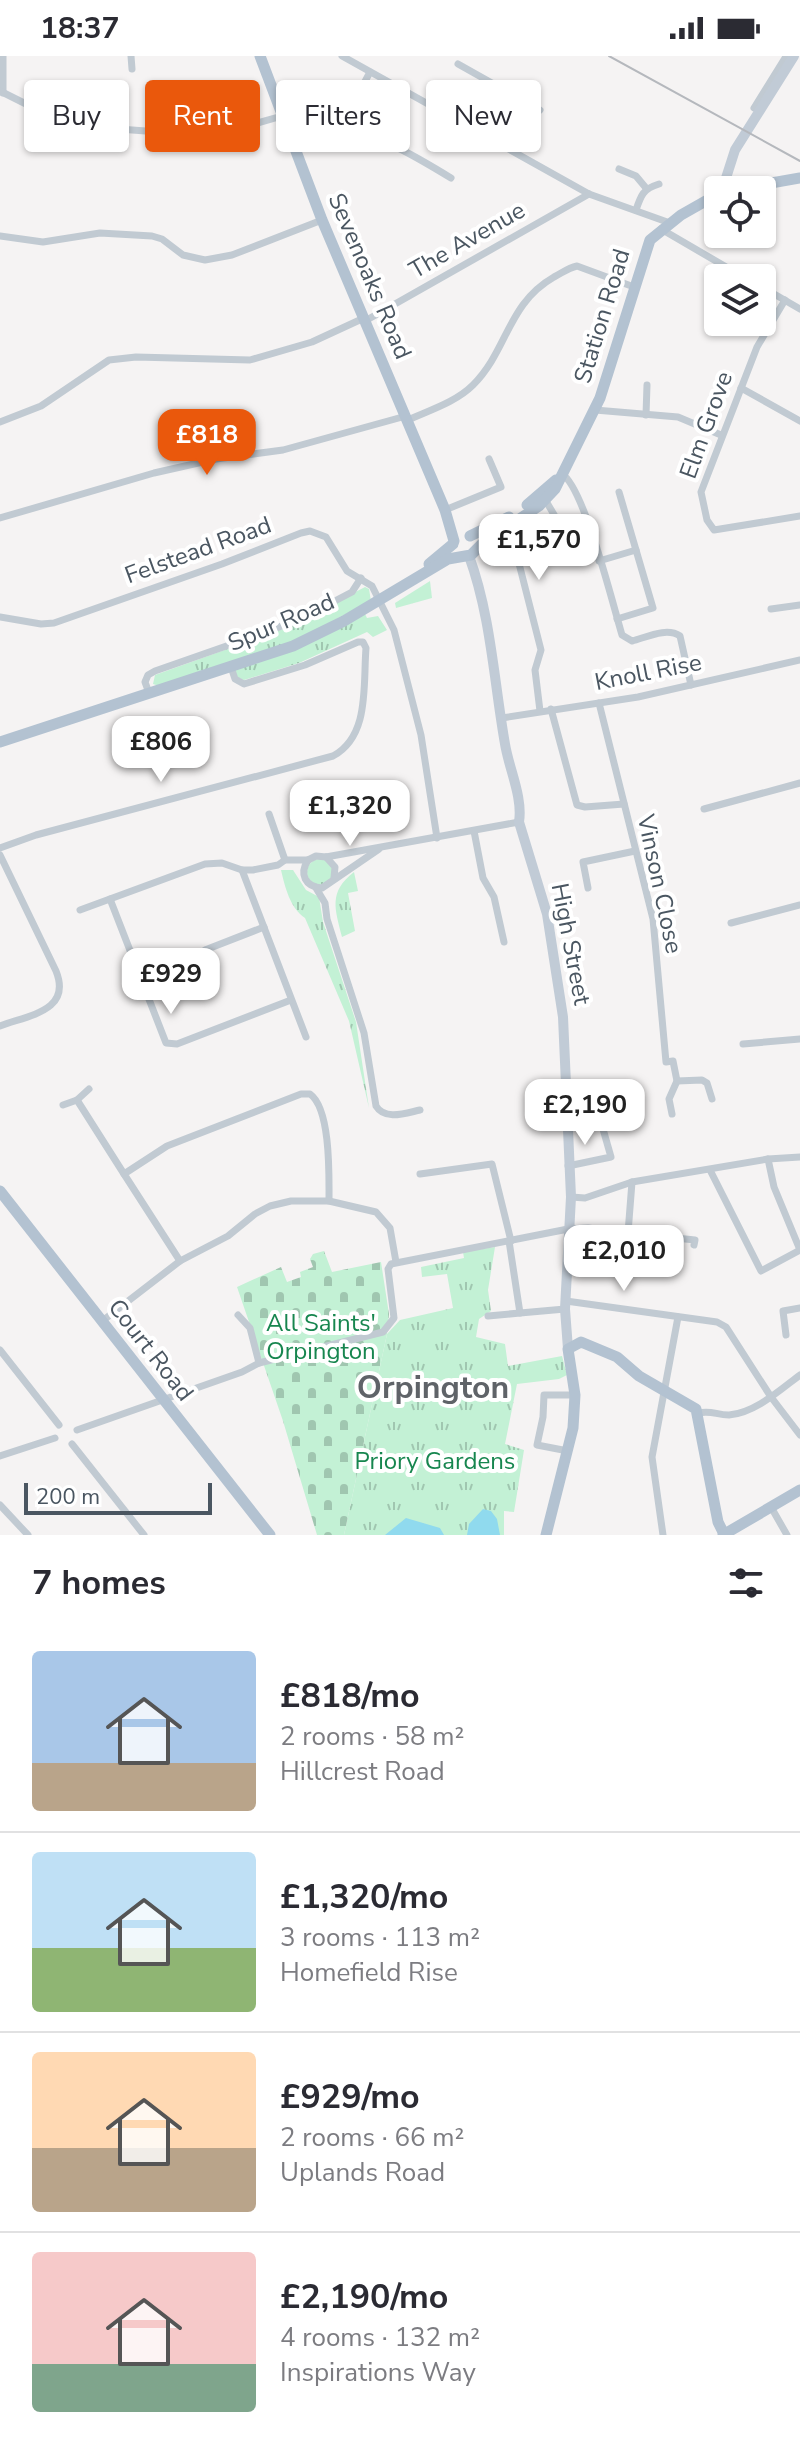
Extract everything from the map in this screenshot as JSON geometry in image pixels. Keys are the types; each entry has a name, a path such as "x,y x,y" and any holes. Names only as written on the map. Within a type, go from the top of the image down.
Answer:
{"main road":[{"name":"Sevenoaks Road","path":"260,56 276,100"},
{"name":"Sevenoaks Road","path":"296,152 445,510 454,542"},
{"path":"776,182 800,178"},
{"name":"Station Road","path":"468,554 544,497 561,476 595,410 610,371 646,247 666,226 704,203"},
{"name":"Station Road","path":"468,535 502,522 544,497"},
{"name":"Sevenoaks Road","path":"445,510 468,535"},
{"path":"468,535 475,542 468,554 455,551 454,542 459,536 468,535"},
{"name":"Spur Road","path":"0,742 231,667 320,634 422,572 454,542"},
{"name":"Spur Road","path":"422,572 468,554"},
{"name":"Court Road","path":"0,1191 270,1535"},
{"path":"568,1349 581,1342 617,1357 639,1376 698,1413 718,1522 724,1535 800,1490"},
{"name":"High Street","path":"546,1535 573,1428 575,1395 568,1349"}],"street":[{"path":"3,56 2,92 42,112 75,122 196,136 227,133 276,118"},
{"path":"131,56 132,69"},
{"path":"342,56 426,102"},
{"path":"754,108 789,58"},
{"path":"727,176 735,150 789,58"},
{"path":"458,64 486,80"},
{"path":"370,72 355,105 363,130 451,178"},
{"path":"516,152 589,194 636,210 666,226 724,264"},
{"path":"619,169 636,176 646,188"},
{"path":"636,210 642,192 659,184"},
{"name":"The Avenue","path":"0,422 41,406 109,360 136,357 250,360 312,342 365,320 589,194"},
{"path":"0,236 43,242 100,233 152,236 162,239 183,255 205,260 232,255 322,220"},
{"path":"0,518 154,473 216,459 283,450 407,418 458,397 471,387 498,350 519,308 537,288 551,279 577,266 634,287"},
{"path":"776,295 800,309"},
{"name":"Elm Grove","path":"785,300 757,347 701,492 707,520 714,530 800,516"},
{"path":"646,415 647,385"},
{"path":"741,388 800,421"},
{"path":"595,410 678,417 721,435"},
{"path":"445,510 501,487 489,459"},
{"path":"561,476 570,479 584,509 622,635 632,641 674,632 680,636 691,685"},
{"path":"617,619 653,608 619,492"},
{"path":"544,497 556,518"},
{"path":"506,528 513,540 541,650 535,670 540,711"},
{"name":"Felstead Road","path":"0,617 41,624 54,623 310,531 326,537 344,568 372,586 396,634 418,721 437,838"},
{"path":"599,561 636,550"},
{"name":"High Street","path":"468,554 495,672 519,822 546,908 562,1009 571,1197 565,1327 568,1349"},
{"name":"Spur Road","path":"149,693 145,682 148,675 155,671 312,613 352,592 361,578"},
{"path":"771,609 800,605"},
{"path":"0,848 36,835 333,756 345,749 355,737 361,708 366,648 363,642 244,684 235,679 231,667"},
{"name":"Knoll Rise","path":"502,718 599,703 800,660"},
{"name":"Vinson Close","path":"599,703 653,919 666,1062 673,1061 677,1081 669,1099 672,1114"},
{"path":"551,709 577,805 624,804"},
{"path":"704,809 800,783"},
{"path":"269,814 285,860 303,872 307,883 316,888 325,903 327,919 364,1033 376,1106 380,1113 388,1115 420,1110"},
{"path":"80,910 205,864 222,863 242,870 278,865 285,860 308,860 316,856 326,857 519,822"},
{"path":"474,831 483,878 494,897 504,942"},
{"path":"316,888 326,887 384,846"},
{"path":"588,888 583,862 635,851"},
{"path":"0,855 56,971 61,990 57,999 46,1009 0,1026"},
{"path":"325,903 335,867 326,857"},
{"path":"303,872 308,860"},
{"path":"242,870 306,1037"},
{"path":"110,899 166,1043 177,1044 291,1000"},
{"path":"731,923 800,905"},
{"path":"205,950 264,927"},
{"path":"743,1044 800,1039"},
{"path":"677,1081 702,1080 707,1083 712,1099"},
{"path":"63,1105 77,1100 89,1089"},
{"path":"124,1174 167,1146 301,1094 310,1094 319,1105 330,1157 329,1201"},
{"path":"77,1100 180,1261"},
{"path":"568,1166 611,1157 603,1129"},
{"path":"571,1197 585,1198 632,1182 768,1159 800,1157"},
{"path":"710,1170 761,1271 800,1250 774,1187 768,1159"},
{"path":"420,1174 492,1164 510,1241 520,1313"},
{"path":"628,1233 632,1182"},
{"path":"101,1322 180,1261 228,1236 255,1214 270,1206 291,1201 329,1201 376,1212 390,1228 396,1262"},
{"path":"55,1438 55,1431 68,1426 162,1400 259,1363 387,1330 394,1318 388,1269 396,1262 568,1229 588,1228 695,1240 694,1245"},
{"path":"488,1316 566,1305 717,1322 726,1327 771,1397 800,1435"},
{"path":"786,1335 783,1311 800,1308"},
{"path":"238,1315 250,1328 259,1363"},
{"path":"663,1535 652,1457 678,1317"},
{"path":"565,1327 581,1342"},
{"path":"0,1350 77,1438 66,1446 55,1438"},
{"path":"698,1413 710,1410 726,1415 745,1411 771,1397 800,1375"},
{"path":"568,1451 537,1445 544,1395 575,1395"},
{"path":"0,1456 55,1438"},
{"path":"72,1444 144,1535"},
{"path":"0,1505 28,1535"},
{"path":"771,1507 787,1535"}],"green space":[{"path":"430,581 432,598 396,608 395,603"},
{"path":"365,587 369,589 371,601 292,642 159,686 153,684 155,675 286,628"},
{"path":"365,614 367,618 378,616 387,630 373,637 367,632 299,663 244,680 237,677 235,670"},
{"path":"320,859 329,863 333,872 329,881 320,885 311,881 307,872 311,863"},
{"path":"281,870 293,870 306,890 319,897 323,922 356,1022 369,1108 349,1021 305,918 295,909 289,897"},
{"path":"354,872 358,891 348,893 355,931 342,937 336,909 337,894"},
{"name":"Priory Gardens","path":"495,1247 488,1290 491,1311 479,1319 476,1337 505,1344 508,1366 562,1356 567,1375 559,1379 517,1384 505,1444 524,1450 514,1512 504,1511 504,1535 344,1535 387,1334 400,1320 453,1308 447,1274 422,1277 421,1267 464,1258 463,1252"},
{"name":"All Saints' Orpington","path":"324,1251 332,1272 381,1262 389,1314 344,1535 317,1535 283,1421 237,1287 281,1267 287,1282 301,1277 300,1272 313,1267 310,1259 313,1254"}],"water":[{"path":"483,1509 491,1511 497,1519 500,1535 467,1535 469,1524"},
{"path":"406,1518 440,1528 444,1535 385,1535"}],"railway":[{"path":"609,56 800,161"}],"district":[{"name":"Orpington","path":"433,1387"}]}
